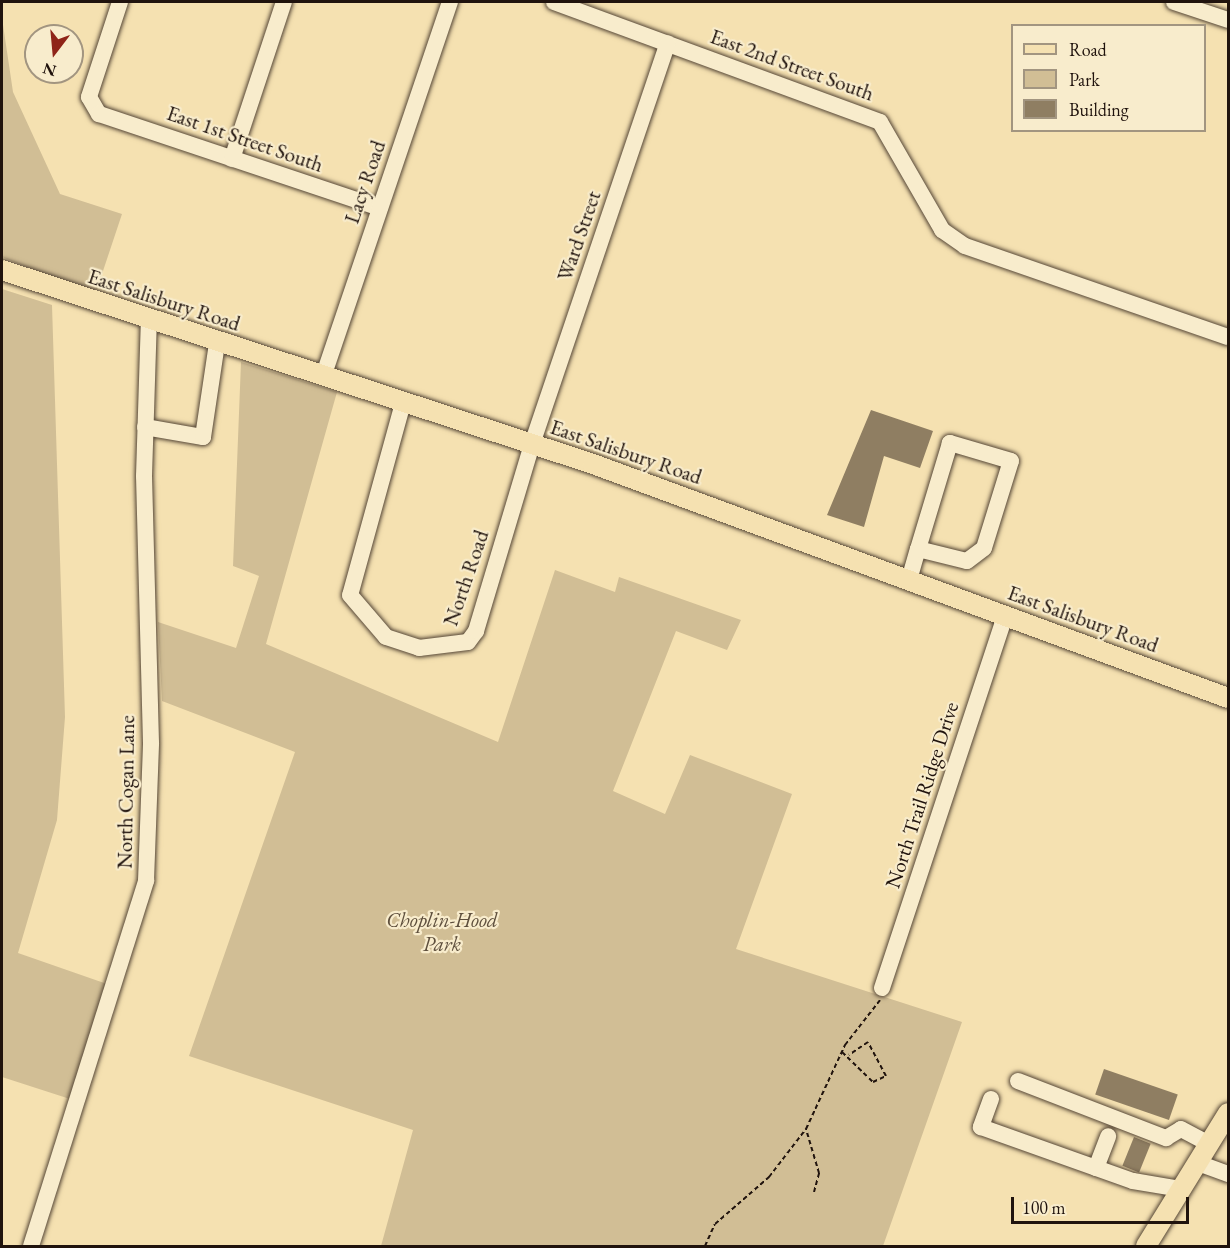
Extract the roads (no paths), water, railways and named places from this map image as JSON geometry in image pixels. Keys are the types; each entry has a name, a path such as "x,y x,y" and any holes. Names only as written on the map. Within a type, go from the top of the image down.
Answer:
{"main road":[{"name":"East Salisbury Road","path":"2,270 149,321 532,444 1228,698"},
{"path":"1146,1246 1228,1113"}],"street":[{"name":"East 1st Street South","path":"120,2 89,97 96,111 380,208"},
{"path":"232,159 284,2"},
{"name":"Lacy Road","path":"323,377 450,2"},
{"name":"East 2nd Street South","path":"554,2 880,122 942,230 965,246 1228,337"},
{"path":"1174,2 1206,7 1228,20"},
{"name":"Ward Street","path":"532,444 668,43"},
{"name":"North Cogan Lane","path":"31,1246 146,881 151,743 145,426 149,321"},
{"path":"145,426 203,436 217,343"},
{"name":"North Road","path":"403,403 350,595 386,638 418,648 468,642 476,631 532,444"},
{"path":"909,580 918,549 950,442 1011,461 984,548 967,561 918,549"},
{"name":"North Trail Ridge Drive","path":"881,994 1005,615"},
{"path":"1018,1081 1166,1138 1181,1129 1209,1144"},
{"path":"991,1099 981,1127 1133,1181 1181,1189"},
{"path":"1096,1168 1108,1136"},
{"path":"1198,1163 1228,1174"}],"park label":[{"name":"Choplin-Hood Park","path":"442,932"}]}
